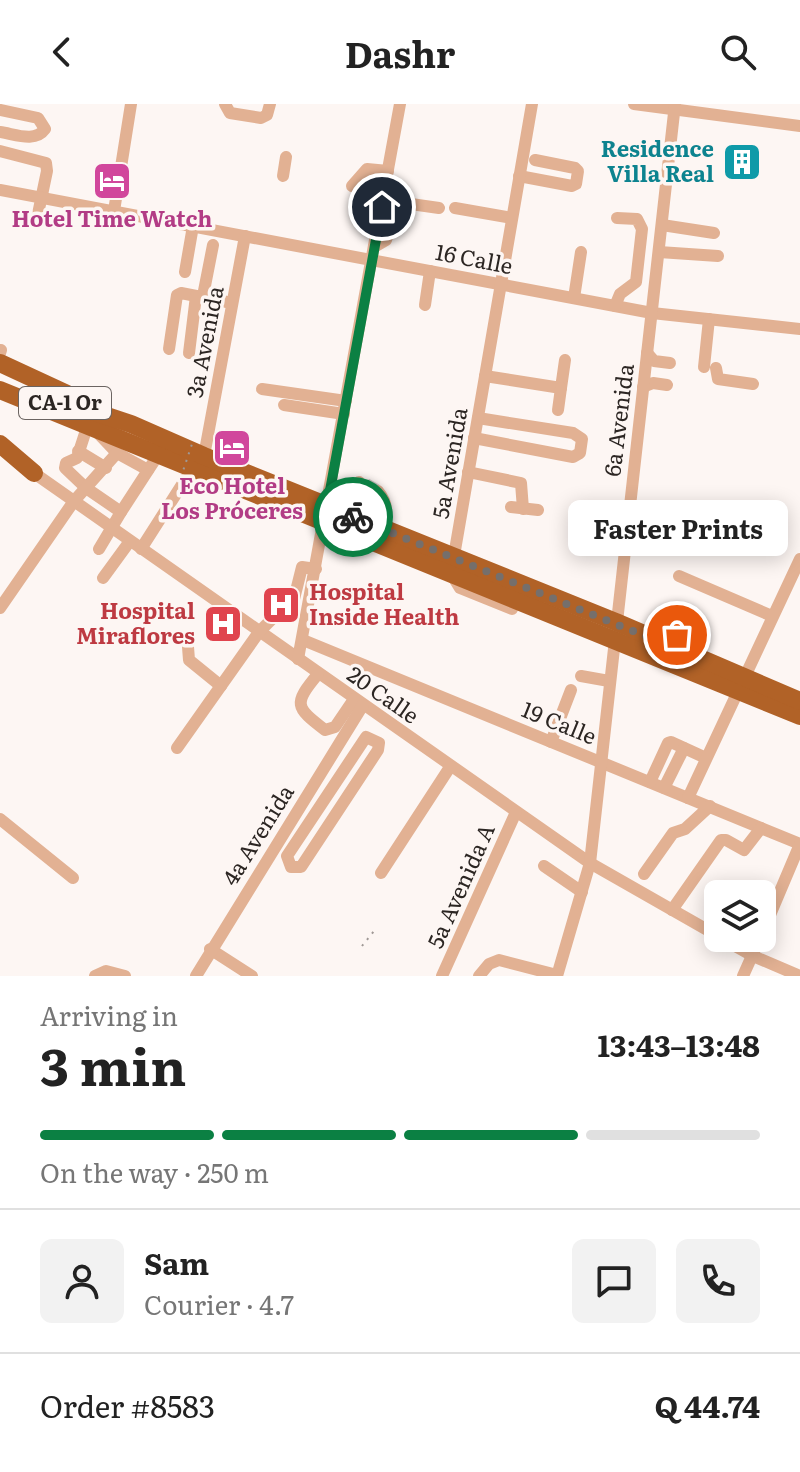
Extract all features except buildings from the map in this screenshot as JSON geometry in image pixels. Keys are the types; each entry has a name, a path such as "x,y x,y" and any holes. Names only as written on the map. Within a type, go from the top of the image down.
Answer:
{"highway":[{"path":"0,363 131,424"},
{"name":"CA-1 Or","path":"0,377 61,402 131,424 192,462 615,630 740,683 800,716"},
{"name":"CA-1 Or","path":"0,390 89,427 153,462 192,462"},
{"path":"0,401 45,420 89,427"},
{"path":"0,444 34,473"},
{"name":"CA-1 Or","path":"325,515 347,515 452,564"},
{"name":"CA-1 Or","path":"615,630 675,641 715,658 740,683 800,701"}],"street":[{"path":"0,132 34,137 45,129 38,118 0,112 2,104"},
{"path":"114,211 131,104"},
{"path":"225,104 230,113 261,118 267,115 270,104"},
{"path":"298,659 400,104"},
{"name":"5a Avenida","path":"452,564 478,418 492,377 501,284 532,104"},
{"path":"634,104 675,107 800,126"},
{"name":"6a Avenida","path":"557,976 590,863 647,353 643,335 652,313 675,107"},
{"path":"0,151 46,163 47,171 37,197 35,213"},
{"path":"283,176 286,157"},
{"path":"519,176 572,186 576,184 578,171 575,168 535,160"},
{"path":"352,186 367,169 388,171"},
{"name":"16 Calle","path":"0,190 245,236 373,253 430,271 574,298 600,309 615,306 800,329"},
{"path":"382,204 439,208"},
{"path":"455,208 512,218"},
{"path":"615,306 620,294 636,282 642,229 637,219 617,218"},
{"path":"662,225 714,233"},
{"path":"185,272 193,226"},
{"name":"3a Avenida","path":"192,462 232,303 245,236"},
{"path":"189,353 213,245"},
{"path":"574,298 581,252"},
{"path":"659,252 718,256"},
{"path":"425,305 430,271"},
{"path":"169,349 177,295 186,293 232,303"},
{"path":"709,319 710,367 718,385 753,384"},
{"path":"647,353 654,361 670,363"},
{"path":"558,410 565,360"},
{"path":"492,377 561,388"},
{"path":"643,387 653,383 667,385"},
{"path":"262,389 345,408"},
{"path":"284,405 345,408"},
{"path":"474,438 573,457 580,453 582,446 582,439 573,433 478,418"},
{"path":"99,549 153,462 117,453 89,427 77,458 66,463 65,468 86,488 121,512"},
{"path":"78,451 106,468"},
{"path":"0,608 74,501 117,453"},
{"path":"103,578 136,545 192,462"},
{"path":"468,472 521,483 517,508 538,510"},
{"name":"20 Calle","path":"34,473 298,659 358,707 386,722 590,863 704,928"},
{"path":"333,475 362,483 347,515"},
{"path":"378,491 385,499 387,511 382,529"},
{"path":"688,798 800,561"},
{"path":"452,564 460,588 512,609"},
{"path":"177,748 259,632 279,612 289,611 292,607 302,567 316,569"},
{"path":"679,576 698,589 772,616"},
{"name":"19 Calle","path":"303,640 800,844"},
{"path":"188,647 189,660 221,686"},
{"path":"318,674 302,695 299,705 301,712 325,730 335,727 358,707"},
{"path":"581,676 609,681"},
{"path":"551,742 571,690"},
{"name":"4a Avenida","path":"196,976 358,707"},
{"path":"375,740 386,722"},
{"path":"366,737 375,740 379,743 378,750 310,854 301,867 291,867 287,856 363,740 366,737"},
{"path":"650,782 668,743 706,758"},
{"path":"664,788 684,748"},
{"path":"381,873 450,767"},
{"path":"644,874 673,833 685,829 710,806"},
{"name":"5a Avenida A","path":"442,976 516,812"},
{"path":"0,819 73,878"},
{"path":"672,910 721,840 744,850 761,828"},
{"path":"776,901 800,844"},
{"path":"544,866 582,892"},
{"path":"210,949 252,976"},
{"name":"20 Calle","path":"746,952 780,971 800,976"},
{"path":"743,976 755,952"},
{"path":"482,975 489,964 499,960 557,976"},
{"path":"95,976 106,971 125,976"}],"path":[{"path":"362,946 374,931"}],"tunnel":[{"path":"366,484 378,491"}],"way so far":[{"path":"353,517 672,647 677,635"}],"place":[{"name":"Residence Villa Real","path":"742,162"},
{"name":"Hotel Time Watch","path":"112,181"},
{"name":"Eco Hotel Los Próceres","path":"232,448"},
{"name":"Hospital Inside Health","path":"281,605"},
{"name":"Hospital Miraflores","path":"223,624"},
{"name":"Faster Prints","path":"677,635"}],"route":[{"path":"353,517 327,507 382,207"}]}
